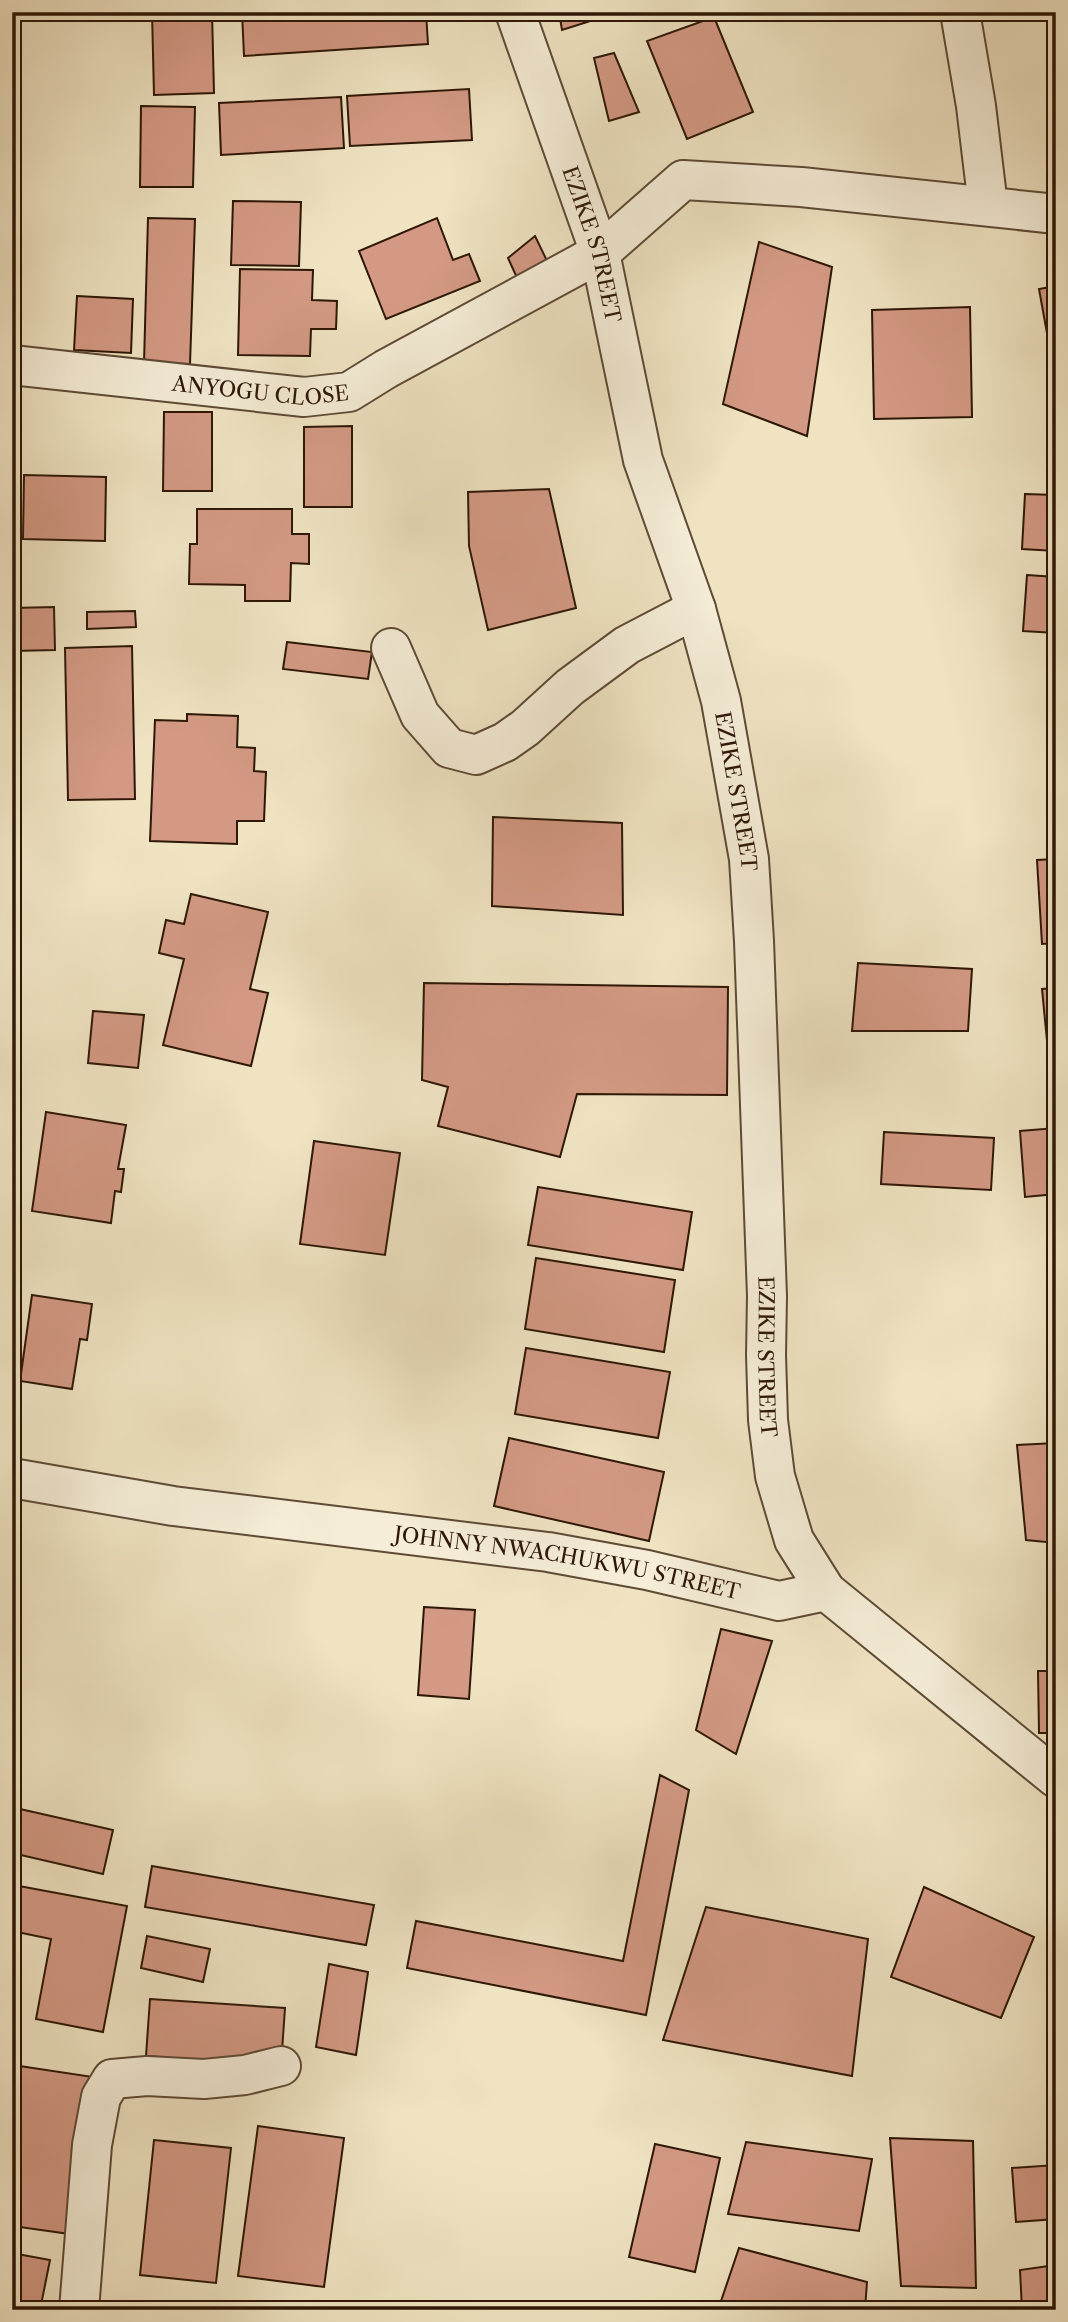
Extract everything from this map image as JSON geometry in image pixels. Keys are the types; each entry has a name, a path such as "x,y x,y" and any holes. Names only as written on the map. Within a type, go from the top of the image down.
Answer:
{"street":[{"name":"EZIKE STREET","path":"515,12 600,253 642,460 696,609 721,701 749,859 767,1296 768,1420 775,1476 794,1540 826,1591"},
{"path":"960,12 976,106 988,205"},
{"name":"ANYOGU CLOSE","path":"12,365 304,397 349,392 386,369 600,253 683,180 802,187 1056,214"},
{"path":"391,649 420,715 449,748 475,755 505,742 570,687 627,645 696,609"},
{"name":"JOHNNY NWACHUKWU STREET","path":"12,1478 173,1506 548,1552 647,1570 779,1601 826,1591"},
{"path":"826,1591 1056,1779"},
{"path":"79,2310 92,2145 101,2096 113,2079 146,2076 204,2079 245,2075 281,2066"}],"building":[{"path":"152,12 212,12 214,93 154,95"},
{"path":"242,12 426,12 428,44 244,56"},
{"path":"559,12 619,12 562,30"},
{"path":"714,17 753,112 687,139 647,41"},
{"path":"614,53 639,112 609,121 594,58"},
{"path":"469,89 472,140 350,146 347,96"},
{"path":"341,97 344,148 221,155 219,103"},
{"path":"141,106 195,107 193,187 140,187"},
{"path":"233,201 301,202 299,266 231,265"},
{"path":"148,218 195,219 190,364 144,363"},
{"path":"437,218 453,260 469,254 480,281 386,319 359,251"},
{"path":"535,236 549,265 518,280 508,258"},
{"path":"759,242 832,267 807,436 723,404"},
{"path":"240,269 313,270 312,300 337,301 336,329 311,329 310,356 238,355"},
{"path":"1056,286 1056,383 1039,289"},
{"path":"77,296 133,299 131,353 74,350"},
{"path":"970,307 972,417 874,419 872,310"},
{"path":"164,412 212,412 212,491 163,491"},
{"path":"352,426 352,507 304,507 304,427"},
{"path":"24,475 106,477 105,541 23,539"},
{"path":"549,489 576,608 488,630 469,546 468,492"},
{"path":"1025,494 1056,495 1056,551 1022,549"},
{"path":"197,509 292,509 292,534 309,534 309,564 291,563 290,601 245,601 245,585 189,584 190,544 197,544"},
{"path":"1027,575 1056,577 1056,633 1023,631"},
{"path":"54,607 55,650 12,651 12,608"},
{"path":"135,611 136,627 87,629 87,612"},
{"path":"287,642 372,652 368,679 283,669"},
{"path":"132,646 135,799 68,800 65,648"},
{"path":"187,714 238,716 237,747 255,748 254,771 266,772 264,821 237,821 237,844 150,841 155,720 187,721"},
{"path":"493,817 622,823 623,915 492,906"},
{"path":"1056,859 1056,943 1042,944 1037,860"},
{"path":"191,894 268,912 250,989 268,993 251,1066 163,1045 184,959 159,953 166,920 184,924"},
{"path":"858,963 972,969 968,1031 852,1031"},
{"path":"424,983 728,987 727,1095 577,1094 560,1157 438,1126 448,1087 422,1080"},
{"path":"1056,988 1056,1072 1050,1072 1042,989"},
{"path":"93,1011 144,1015 138,1068 88,1063"},
{"path":"46,1112 126,1125 118,1169 124,1169 121,1192 115,1191 111,1223 32,1211"},
{"path":"1056,1128 1056,1194 1025,1197 1020,1131"},
{"path":"884,1132 994,1138 991,1190 881,1184"},
{"path":"314,1141 400,1153 385,1255 300,1244"},
{"path":"538,1187 692,1212 683,1270 528,1245"},
{"path":"536,1258 675,1280 664,1352 525,1329"},
{"path":"32,1295 92,1304 87,1340 80,1339 72,1389 20,1381"},
{"path":"526,1348 670,1372 658,1438 515,1414"},
{"path":"509,1438 664,1472 649,1541 494,1506"},
{"path":"1056,1443 1056,1543 1026,1540 1017,1445"},
{"path":"12,1557 21,1558 12,1615"},
{"path":"424,1607 475,1610 469,1699 418,1695"},
{"path":"721,1629 772,1641 736,1754 696,1730"},
{"path":"1038,1671 1056,1671 1056,1733 1039,1733"},
{"path":"12,1704 21,1706 16,1736 12,1735"},
{"path":"660,1775 689,1790 646,2015 407,1968 416,1921 623,1961"},
{"path":"20,1809 113,1830 103,1874 12,1853"},
{"path":"152,1866 374,1905 366,1945 145,1907"},
{"path":"19,1886 127,1906 103,2032 36,2019 51,1939 12,1931"},
{"path":"924,1887 1034,1937 1001,2018 891,1977"},
{"path":"706,1907 868,1939 852,2076 663,2040"},
{"path":"147,1936 210,1949 203,1982 141,1968"},
{"path":"329,1964 368,1972 356,2055 316,2047"},
{"path":"150,1999 285,2008 281,2066 146,2056"},
{"path":"13,2065 93,2077 70,2234 12,2226"},
{"path":"258,2126 344,2138 324,2287 238,2276"},
{"path":"890,2138 973,2141 976,2288 901,2286"},
{"path":"154,2140 231,2148 216,2283 140,2275"},
{"path":"746,2142 872,2159 859,2231 728,2214"},
{"path":"655,2144 720,2158 695,2272 629,2257"},
{"path":"1056,2165 1056,2219 1016,2222 1012,2168"},
{"path":"739,2248 867,2282 865,2310 718,2310"},
{"path":"12,2253 50,2260 40,2310 12,2310"},
{"path":"1056,2265 1056,2310 1022,2310 1020,2270"}]}
